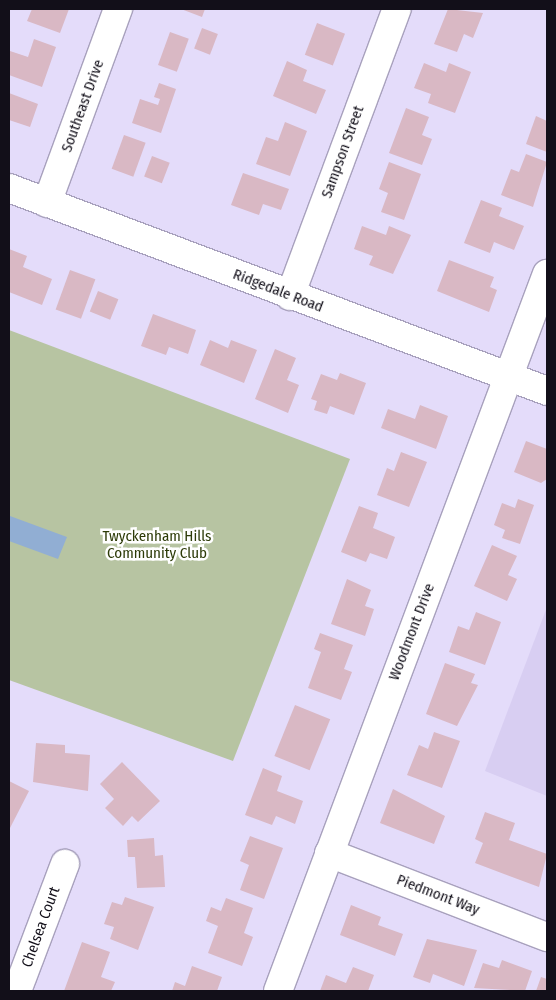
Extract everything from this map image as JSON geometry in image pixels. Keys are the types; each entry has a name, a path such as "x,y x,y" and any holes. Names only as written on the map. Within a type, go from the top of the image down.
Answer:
{"street":[{"name":"Southeast Drive","path":"47,203 118,9"},
{"name":"Sampson Street","path":"290,296 397,9"},
{"name":"Ridgedale Road","path":"9,188 290,296 547,391"},
{"name":"Woodmont Drive","path":"278,991 547,274"},
{"name":"Piedmont Way","path":"329,854 547,937"},
{"name":"Chelsea Court","path":"17,991 65,864"}],"shaded area":[{"path":"547,607 547,796 485,771"}],"green space":[{"name":"Twyckenham Hills Community Club","path":"9,330 350,459 233,761 9,680"}],"water":[{"path":"10,516 67,537 58,559 9,541"}],"building":[{"path":"32,9 69,9 60,33 27,21"},
{"path":"181,9 205,9 202,17"},
{"path":"448,9 483,13 473,38 464,34 457,52 434,44"},
{"path":"317,23 345,34 333,65 305,55"},
{"path":"202,28 218,34 210,55 194,49"},
{"path":"170,32 189,39 177,72 158,65"},
{"path":"34,39 56,47 42,87 9,75 10,51 28,57"},
{"path":"287,61 307,70 303,81 326,90 316,114 273,96"},
{"path":"424,63 446,72 449,63 471,72 455,113 428,103 431,94 414,88"},
{"path":"159,83 176,89 161,133 132,123 140,99 158,105 160,99 154,97"},
{"path":"9,93 38,104 30,127 9,120"},
{"path":"406,108 429,117 422,135 432,139 422,165 389,153"},
{"path":"536,116 547,121 547,152 526,144"},
{"path":"285,122 307,131 290,176 256,164 266,137 278,141"},
{"path":"124,135 146,143 133,177 112,169"},
{"path":"526,154 547,162 533,207 501,195 511,169 519,172"},
{"path":"152,156 170,163 162,183 144,177"},
{"path":"389,162 421,174 404,220 381,212 388,193 379,189"},
{"path":"243,173 289,189 281,210 263,204 259,215 231,205"},
{"path":"481,200 502,208 499,216 524,226 514,250 494,242 490,253 464,243"},
{"path":"362,226 386,235 389,226 411,235 393,274 369,265 373,256 354,249"},
{"path":"9,249 27,256 23,267 52,279 42,305 9,292"},
{"path":"449,260 494,277 490,287 497,290 489,312 437,291"},
{"path":"70,270 95,279 81,319 56,309"},
{"path":"98,291 118,299 110,320 90,311"},
{"path":"153,314 196,330 188,354 169,347 166,355 141,346"},
{"path":"210,340 228,348 231,340 257,350 244,383 200,365"},
{"path":"275,349 296,358 287,380 299,385 288,413 255,399"},
{"path":"340,373 366,383 354,415 330,406 327,414 314,410 317,401 311,399 321,374 337,380"},
{"path":"420,405 448,416 436,449 381,428 388,409 415,419"},
{"path":"526,441 547,449 547,479 541,483 514,472"},
{"path":"401,452 427,462 409,507 377,495 387,468 394,471"},
{"path":"518,499 534,505 520,544 502,538 505,530 494,525 502,503 515,508"},
{"path":"359,506 378,513 373,528 395,537 387,559 370,553 366,562 341,552"},
{"path":"492,545 517,556 508,575 517,579 507,601 474,586"},
{"path":"347,579 371,590 365,606 374,609 365,636 331,624"},
{"path":"476,612 501,622 485,665 449,652 458,626 469,630"},
{"path":"320,633 353,645 344,669 352,672 341,700 308,688 321,652 314,649"},
{"path":"445,663 475,674 471,683 478,685 457,726 426,714"},
{"path":"295,705 330,719 310,770 274,756"},
{"path":"434,732 460,741 442,788 407,775 419,745 428,749"},
{"path":"36,743 65,745 65,753 90,755 88,791 33,782"},
{"path":"122,762 160,801 138,822 132,816 123,826 105,808 114,799 100,784"},
{"path":"263,768 282,776 277,791 303,801 295,824 276,816 272,825 245,815"},
{"path":"9,781 29,791 9,830"},
{"path":"393,789 445,816 434,844 380,823"},
{"path":"485,812 515,823 509,840 547,854 539,887 475,863 483,843 475,839"},
{"path":"250,836 283,848 264,899 240,890 249,865 240,861"},
{"path":"154,838 155,856 163,855 165,887 137,888 135,857 128,857 127,840"},
{"path":"125,897 154,907 138,950 110,939 114,927 104,924 112,902 122,905"},
{"path":"226,898 253,908 244,933 253,937 242,966 208,953 218,926 206,921 211,907 221,911"},
{"path":"351,905 381,917 378,925 403,934 395,956 340,935"},
{"path":"427,939 477,950 464,986 433,974 430,983 413,977"},
{"path":"82,942 110,952 101,977 115,982 111,991 64,991"},
{"path":"502,960 532,971 525,991 474,988 483,963 499,968"},
{"path":"192,966 222,977 217,991 172,991 175,982 185,986"},
{"path":"353,967 374,975 368,991 320,991 326,975 346,983"},
{"path":"541,977 547,979 547,991 536,991"}]}
